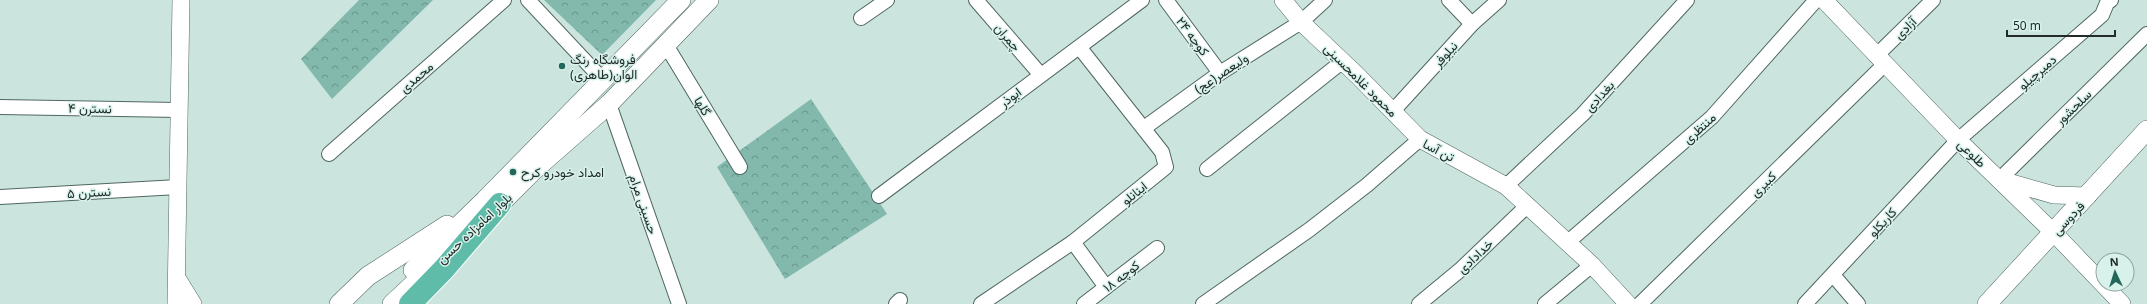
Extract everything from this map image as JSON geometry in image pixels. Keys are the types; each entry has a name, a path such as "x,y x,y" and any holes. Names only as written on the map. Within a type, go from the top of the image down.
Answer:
{"highway":[{"path":"410,304 444,270 500,204"}],"main road":[{"name":"بلوار امامزاده حسن","path":"379,304 681,0"},
{"name":"بلوار امامزاده حسن","path":"392,304 500,204 534,170 609,104 709,0"},
{"name":"فردوسی","path":"1987,304 2054,233 2147,130"},
{"path":"339,304 368,276 474,210"}],"street":[{"path":"176,304 181,0"},
{"name":"محمدی","path":"329,154 504,0"},
{"path":"528,0 603,80"},
{"path":"861,18 887,0"},
{"name":"چمران","path":"976,0 1040,74"},
{"name":"ابوذر","path":"879,196 1040,74 1080,48 1142,0"},
{"name":"کوچه ۲۴","path":"1166,0 1220,73"},
{"name":"محمود غلامحسینی","path":"1283,0 1301,22 1420,139"},
{"name":"ولیعصر(عج)","path":"1144,128 1220,73 1301,22 1325,0"},
{"path":"1449,0 1472,24"},
{"name":"نیلوفر","path":"1392,111 1472,24 1499,0"},
{"name":"بغدادی","path":"1506,186 1583,114 1687,0"},
{"name":"منتظری","path":"1568,242 1712,117 1816,0"},
{"name":"طلوعی","path":"1824,0 1958,140 2054,233 2122,304"},
{"name":"آزادی","path":"1881,60 1933,0"},
{"name":"دمیرچیلو","path":"1958,140 2102,15 2107,3 2110,0"},
{"name":"سلحشور","path":"1999,180 2147,34"},
{"name":"گلها","path":"666,45 740,167"},
{"name":"اینانلو","path":"982,304 1073,242 1166,167 1162,152 1080,48"},
{"name":"کبیری","path":"1640,304 1881,60"},
{"path":"1206,169 1342,61"},
{"name":"حسینی مرام","path":"609,104 679,304"},
{"name":"نسترن ۴","path":"0,107 180,110"},
{"name":"تن آسا","path":"1207,303 1309,230 1367,186 1420,139 1506,186 1592,265 1628,304"},
{"name":"کاریکلو","path":"1805,304 1958,140"},
{"path":"1999,180 2054,195 2088,196"},
{"name":"نسترن ۵","path":"0,197 178,187"},
{"name":"خدادادی","path":"1419,304 1460,270 1528,206"},
{"path":"1073,242 1106,287"},
{"name":"کوچه ۱۸","path":"1084,304 1157,248"},
{"path":"1545,304 1592,265"},
{"path":"1833,275 1858,304"},
{"path":"177,278 193,304"}],"green space":[{"path":"359,0 433,0 332,99 301,59"},
{"path":"544,0 656,0 602,55"},
{"path":"811,99 887,214 785,279 717,167"}],"place":[{"name":"فروشگاه رنگ الوان(طاهری)","path":"562,66"},
{"name":"امداد خودرو کرح","path":"513,172"}]}
